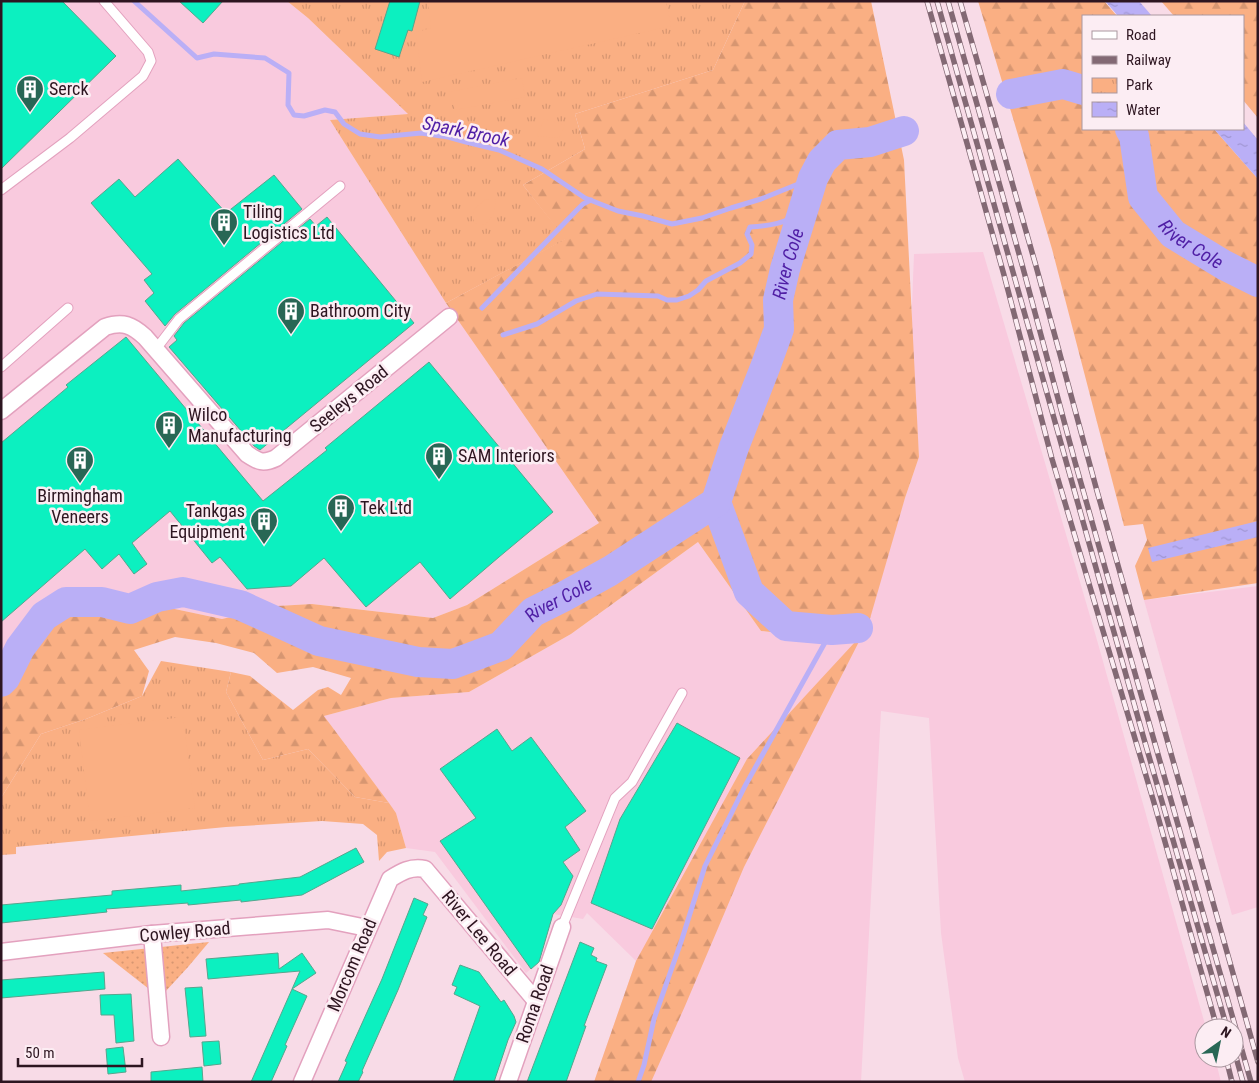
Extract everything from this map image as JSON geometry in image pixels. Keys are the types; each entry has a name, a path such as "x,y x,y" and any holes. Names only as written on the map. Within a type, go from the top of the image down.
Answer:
{"street":[{"name":"Seeleys Road","path":"1,411 105,327 116,323 126,325 145,337 247,454 261,462 268,462 276,458 449,316"},
{"name":"Morcom Road","path":"302,1082 390,879 403,870 420,868"},
{"name":"River Lee Road","path":"420,868 425,868 536,1001"},
{"name":"Cowley Road","path":"1,952 152,934 328,920 368,928"},
{"name":"Roma Road","path":"508,1082 562,927"},
{"path":"152,934 161,1037"}],"lane":[{"path":"1,190 70,138 142,76 151,61 148,52 104,1"},
{"path":"156,350 179,319 340,186"},
{"path":"1,367 68,308"},
{"path":"562,927 615,798 632,782 682,693"}],"shaded area":[{"path":"1,1 287,1 308,18 408,114 330,120 446,303 599,523 467,605 433,618 312,604 277,606 222,619 137,601 9,653 1,661"},
{"path":"983,252 1095,633 1203,1018 1194,1018 1194,1068 1218,1068 1221,1082 965,1082 958,1058 941,933 929,718 881,711 861,1082 594,1082 636,961 587,913 583,919 553,914 539,962 526,973 435,852 406,848 396,813 324,716 391,698 469,692 571,634 698,542 761,631 856,642 919,457 911,331 914,254"},
{"path":"1258,586 1258,907 1232,915 1144,600"}],"green space":[{"path":"287,1 745,1 713,70 575,114 585,149 523,185 566,239 446,303 330,120 408,114 308,18"},
{"path":"428,1 666,1 671,26 422,82 416,32 431,28"},
{"path":"745,1 871,1 904,160 919,457 905,498 869,622 744,867 651,1082 594,1082 636,961 747,759 855,642 761,631 698,542 571,634 469,692 391,698 324,716 389,803 355,797 308,749 263,760 226,692 231,672 250,676 293,710 318,690 328,687 341,695 351,678 313,667 277,673 254,653 216,643 175,637 134,650 149,671 142,696 86,719 41,734 1,798 1,661 9,653 29,624 84,598 137,601 222,619 277,606 312,604 433,618 467,605 599,523 446,303 565,239 523,185 585,149 575,114 713,70"},
{"path":"978,1 1104,1 1116,15 1082,15 1082,130 1215,130 1258,179 1258,583 1144,600 1135,566 1147,540 1143,524 1124,526 1052,249"},
{"path":"1161,1 1258,1 1258,118 1244,101 1244,15 1173,15"},
{"path":"522,78 525,97 455,110 449,92"},
{"path":"544,119 565,125 559,138 537,136"},
{"path":"486,199 496,200 493,215 485,225 474,223 473,210"},
{"path":"161,661 231,672 226,692 263,760 308,749 355,797 389,803 396,813 406,848 387,852 379,861 377,835 363,824 322,821 226,827 16,847 16,854 1,855 1,798 41,734 86,719 142,696"},
{"path":"183,717 195,808 90,821 79,730"},
{"path":"209,942 165,992 149,989 103,953"}],"water":[{"path":"1105,1 1139,1 1151,15 1117,15"},
{"path":"1244,123 1258,140 1258,179 1215,130 1244,130"},
{"path":"1258,521 1258,537 1152,562 1148,548"}],"building":[{"name":"Serck","path":"1,1 62,1 116,56 1,169"},
{"path":"179,1 223,1 203,23"},
{"path":"390,1 420,1 412,31 408,30 399,57 375,49"},
{"path":"178,159 226,213 274,175 302,209 175,314 165,326 145,301 154,293 144,280 152,274 91,203 119,179 135,197"},
{"name":"Bathroom City","path":"327,217 414,323 260,450 254,446 169,347 177,340 174,336 184,323 310,219 316,226"},
{"path":"126,337 263,501 327,450 325,448 429,362 553,512 450,599 420,562 366,607 324,558 291,586 247,589 220,557 212,563 170,511 132,543 147,564 134,574 119,554 102,569 85,549 1,622 1,443 68,387 66,385"},
{"path":"677,723 740,758 652,929 591,903 620,819"},
{"path":"497,729 512,751 531,737 586,811 565,827 580,850 563,862 573,876 561,905 553,914 539,962 531,969 440,841 476,818 440,769"},
{"path":"356,848 364,862 302,895 241,902 241,900 106,909 107,912 1,923 1,905 112,895 112,891 181,885 181,891 300,877"},
{"path":"414,898 428,904 423,915 427,917 398,990 358,1082 338,1082 347,1062 345,1061 382,979"},
{"path":"580,942 594,948 591,955 597,958 596,961 607,965 584,1026 586,1026 566,1082 527,1082"},
{"path":"278,953 279,969 302,953 316,973 292,989 300,971 208,979 206,959"},
{"path":"460,965 479,972 501,1002 504,1000 516,1022 494,1082 453,1082 480,1006 454,994 457,987 452,985"},
{"path":"104,972 105,989 1,998 1,980"},
{"path":"202,987 206,1036 190,1037 185,988"},
{"path":"292,989 307,996 285,1045 287,1046 271,1082 251,1082"},
{"path":"131,994 134,1041 116,1043 114,1015 101,1015 100,995"},
{"path":"219,1041 221,1064 204,1066 202,1042"},
{"path":"123,1047 126,1072 108,1074 106,1049"},
{"path":"202,1067 203,1082 151,1082 151,1072"}],"waterway":[{"name":"Spark Brook","path":"134,1 197,58 214,54 265,58 289,73 288,105 294,115 304,116 325,110 335,112 344,124 360,134 380,137 421,133 448,137 499,150 542,169 585,198 618,211 672,224 702,218 761,199 813,178"},
{"name":"River Cole","path":"1011,94 1063,84 1082,90"},
{"name":"River Cole","path":"1131,130 1134,136 1143,197 1173,234 1224,265 1258,282"},
{"name":"River Cole","path":"1,682 5,678 20,648 44,616 66,602 102,602 130,609 157,597 183,592 240,605 319,641 418,662 453,664 501,646 533,612 610,571 716,502 734,447 779,329 778,300 785,269 813,178 822,161 838,145 870,142 904,131"},
{"path":"482,308 583,204 591,200"},
{"path":"503,335 537,324 576,301 597,294 658,296 667,300 677,300 689,296 706,281 740,263 751,254 752,245 747,234 750,227 777,223 802,213"},
{"path":"716,502 749,592 786,626 832,630 858,628"},
{"path":"638,1082 644,1065 654,1019 705,866 745,786 832,630"}],"railway":[{"path":"927,1 1004,275 1052,459 1155,806 1214,1018"},
{"path":"937,1 1224,1018"},
{"path":"948,1 1075,462 1251,1082"},
{"path":"960,1 1036,266 1097,491 1258,1062"},
{"path":"1228,1068 1232,1082"},
{"path":"1239,1068 1243,1082"}],"place":[{"name":"Serck","path":"30,113"},
{"name":"Tiling Logistics Ltd","path":"224,246"},
{"name":"Bathroom City","path":"291,335"},
{"name":"Wilco Manufacturing","path":"169,449"},
{"name":"SAM Interiors","path":"439,480"},
{"name":"Birmingham Veneers","path":"80,484"},
{"name":"Tek Ltd","path":"341,532"},
{"name":"Tankgas Equipment","path":"264,545"}]}
